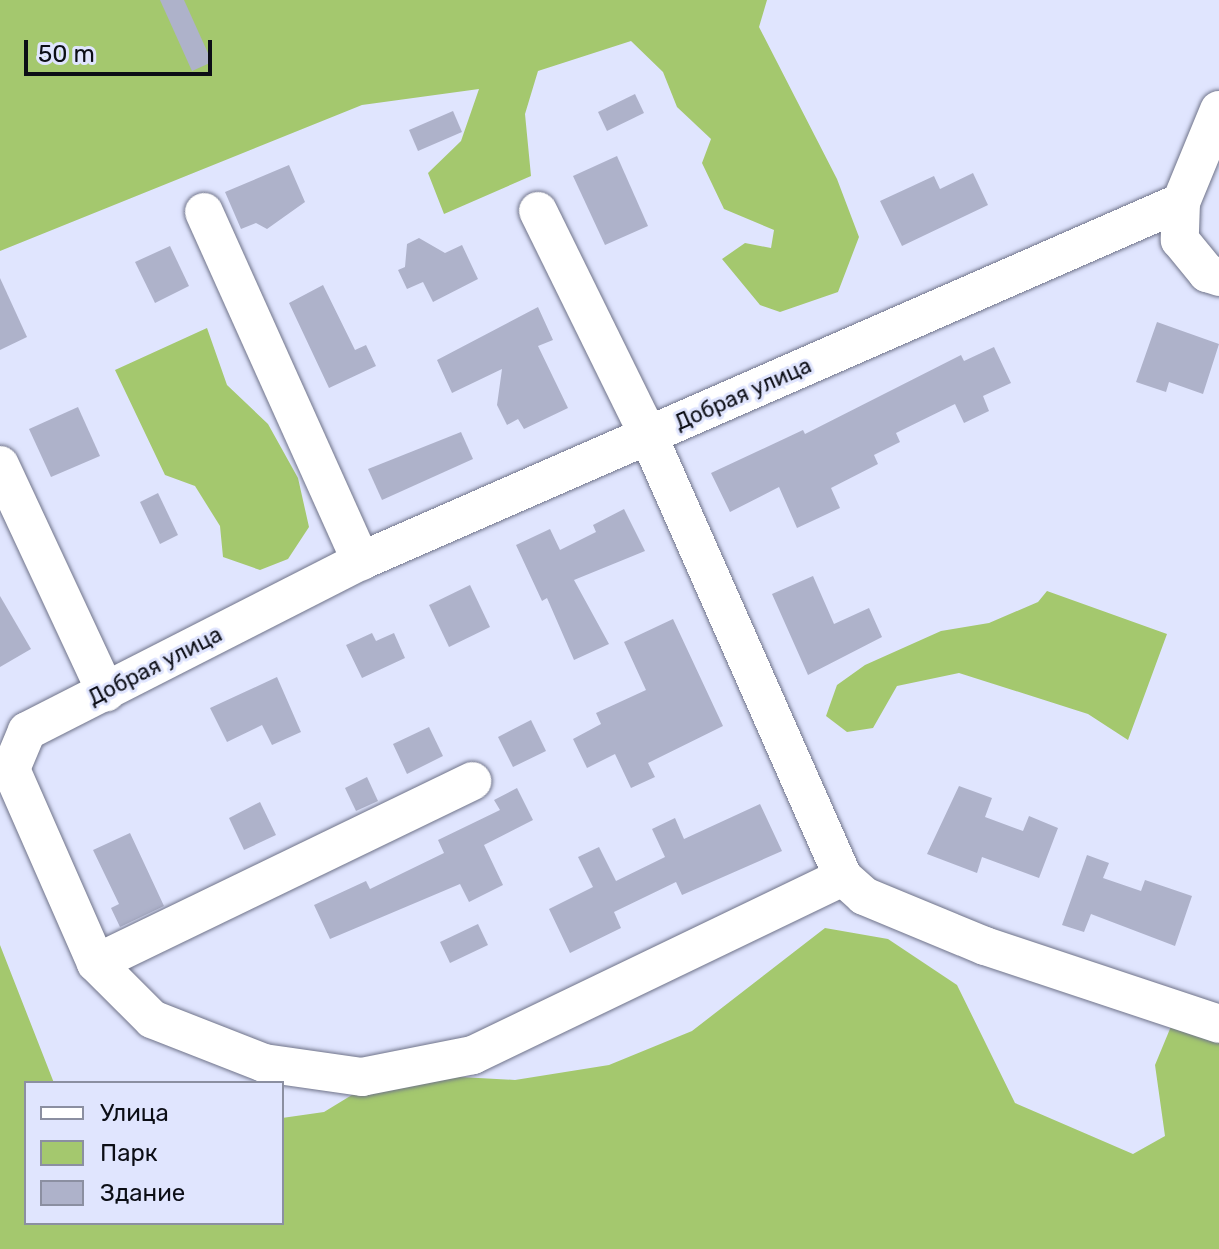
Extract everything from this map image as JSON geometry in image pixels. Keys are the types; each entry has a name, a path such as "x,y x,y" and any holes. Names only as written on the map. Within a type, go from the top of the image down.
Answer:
{"street":[{"path":"1219,110 1181,202 1180,240 1207,273 1219,277"},
{"name":"Добрая улица","path":"843,877 473,1055 362,1077 264,1063 152,1019 96,963 11,769 15,748 27,731 361,561 1181,202"},
{"path":"538,211 648,435 843,877 864,896 1000,952 1219,1024"},
{"path":"204,212 361,561"},
{"path":"0,465 106,692"},
{"path":"96,963 472,781"}],"green space":[{"path":"0,0 767,0 759,27 837,179 859,237 838,292 780,312 760,305 722,259 745,243 771,248 774,230 724,209 702,163 711,139 677,107 663,72 631,41 538,71 525,114 531,176 444,214 428,173 461,141 479,89 362,105 0,251"},
{"path":"207,328 227,385 268,424 298,478 309,527 288,559 260,570 223,557 220,526 195,486 165,475 115,370"},
{"path":"1047,591 1167,634 1128,740 1088,714 959,673 897,686 873,728 847,732 826,716 837,685 865,665 941,631 989,623 1038,602"},
{"path":"825,928 888,939 957,985 1015,1103 1133,1154 1165,1136 1155,1065 1172,1024 1219,1038 1219,1249 0,1249 0,945 53,1081 24,1081 24,1225 284,1225 284,1118 324,1112 388,1073 515,1080 609,1065 692,1031"}],"building":[{"path":"160,0 184,0 212,62 192,71"},
{"path":"635,94 644,113 607,131 598,112"},
{"path":"453,111 462,132 418,151 409,130"},
{"path":"617,156 648,226 605,245 573,176"},
{"path":"289,165 305,202 267,229 256,223 241,229 225,192"},
{"path":"973,173 988,205 902,246 880,201 934,176 940,189"},
{"path":"419,238 445,253 462,245 478,279 433,302 423,282 407,289 398,270 405,267 407,244"},
{"path":"170,246 189,286 155,303 135,262"},
{"path":"0,278 27,337 0,350"},
{"path":"323,285 355,350 366,345 376,366 329,388 289,303"},
{"path":"538,307 553,340 538,346 568,408 524,429 518,419 507,425 497,405 502,369 452,393 437,360"},
{"path":"1157,322 1219,344 1203,394 1169,382 1166,392 1136,382"},
{"path":"994,347 1011,383 983,396 989,411 964,423 955,404 896,433 900,442 874,455 878,464 831,488 840,508 797,528 779,487 730,512 711,473 803,430 805,434 961,355 964,361"},
{"path":"78,407 100,456 51,477 29,429"},
{"path":"461,432 473,459 382,500 368,469"},
{"path":"158,493 178,535 160,544 140,502"},
{"path":"624,509 645,551 574,580 609,644 574,660 547,598 542,601 516,545 550,529 560,550 596,532 593,525"},
{"path":"813,576 834,624 869,608 882,637 808,675 772,594"},
{"path":"470,585 490,627 449,647 429,605"},
{"path":"0,596 31,649 0,667"},
{"path":"673,619 723,726 648,763 655,777 631,788 615,754 587,768 573,739 601,724 596,713 646,690 624,642"},
{"path":"372,633 376,641 394,633 405,658 362,678 346,645"},
{"path":"277,677 301,732 272,745 262,725 227,742 210,708"},
{"path":"531,720 546,751 513,767 498,737"},
{"path":"429,727 443,756 407,774 393,744"},
{"path":"367,777 378,801 356,811 345,788"},
{"path":"959,786 992,798 985,817 1023,831 1029,816 1058,828 1039,878 982,857 977,873 927,854"},
{"path":"517,788 533,820 484,845 503,885 469,902 460,884 330,939 314,905 366,881 370,889 444,853 438,840 500,810 494,800"},
{"path":"260,802 276,835 244,850 229,818"},
{"path":"760,804 782,851 682,895 676,882 614,912 621,928 570,953 549,909 593,887 578,857 599,847 616,881 665,857 652,829 675,818 684,839"},
{"path":"130,833 164,906 120,927 111,908 119,904 93,850"},
{"path":"1087,855 1109,863 1103,878 1141,891 1145,880 1192,896 1175,946 1091,914 1084,932 1062,925"},
{"path":"478,924 488,945 450,963 440,942"}]}
